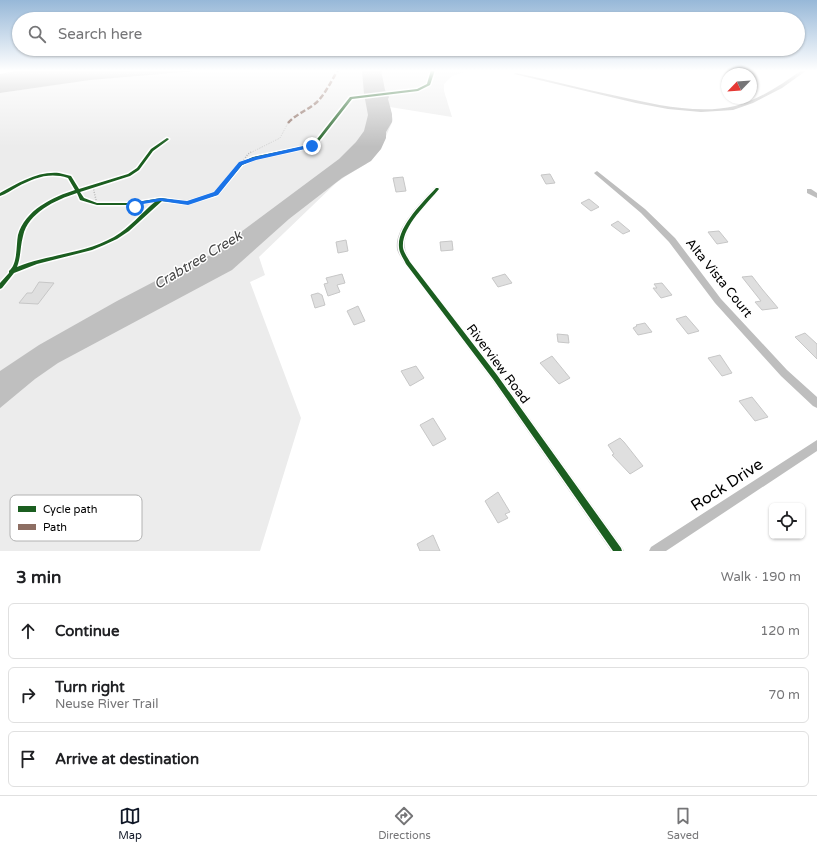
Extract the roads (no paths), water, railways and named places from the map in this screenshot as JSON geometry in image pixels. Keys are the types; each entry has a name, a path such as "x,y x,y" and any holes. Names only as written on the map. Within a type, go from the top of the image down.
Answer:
{"street":[{"path":"611,96 660,107 706,110 734,108 747,104 762,96"},
{"name":"Alta Vista Court","path":"597,173 643,211 672,240 718,301 784,373 817,403"},
{"name":"Riverview Road","path":"437,189 412,217 402,240 401,249 408,263 495,377 618,551"},
{"path":"809,191 817,196"},
{"name":"Rock Drive","path":"656,551 817,445"}],"water label":[{"name":"Crabtree Creek","path":"198,260"}]}
